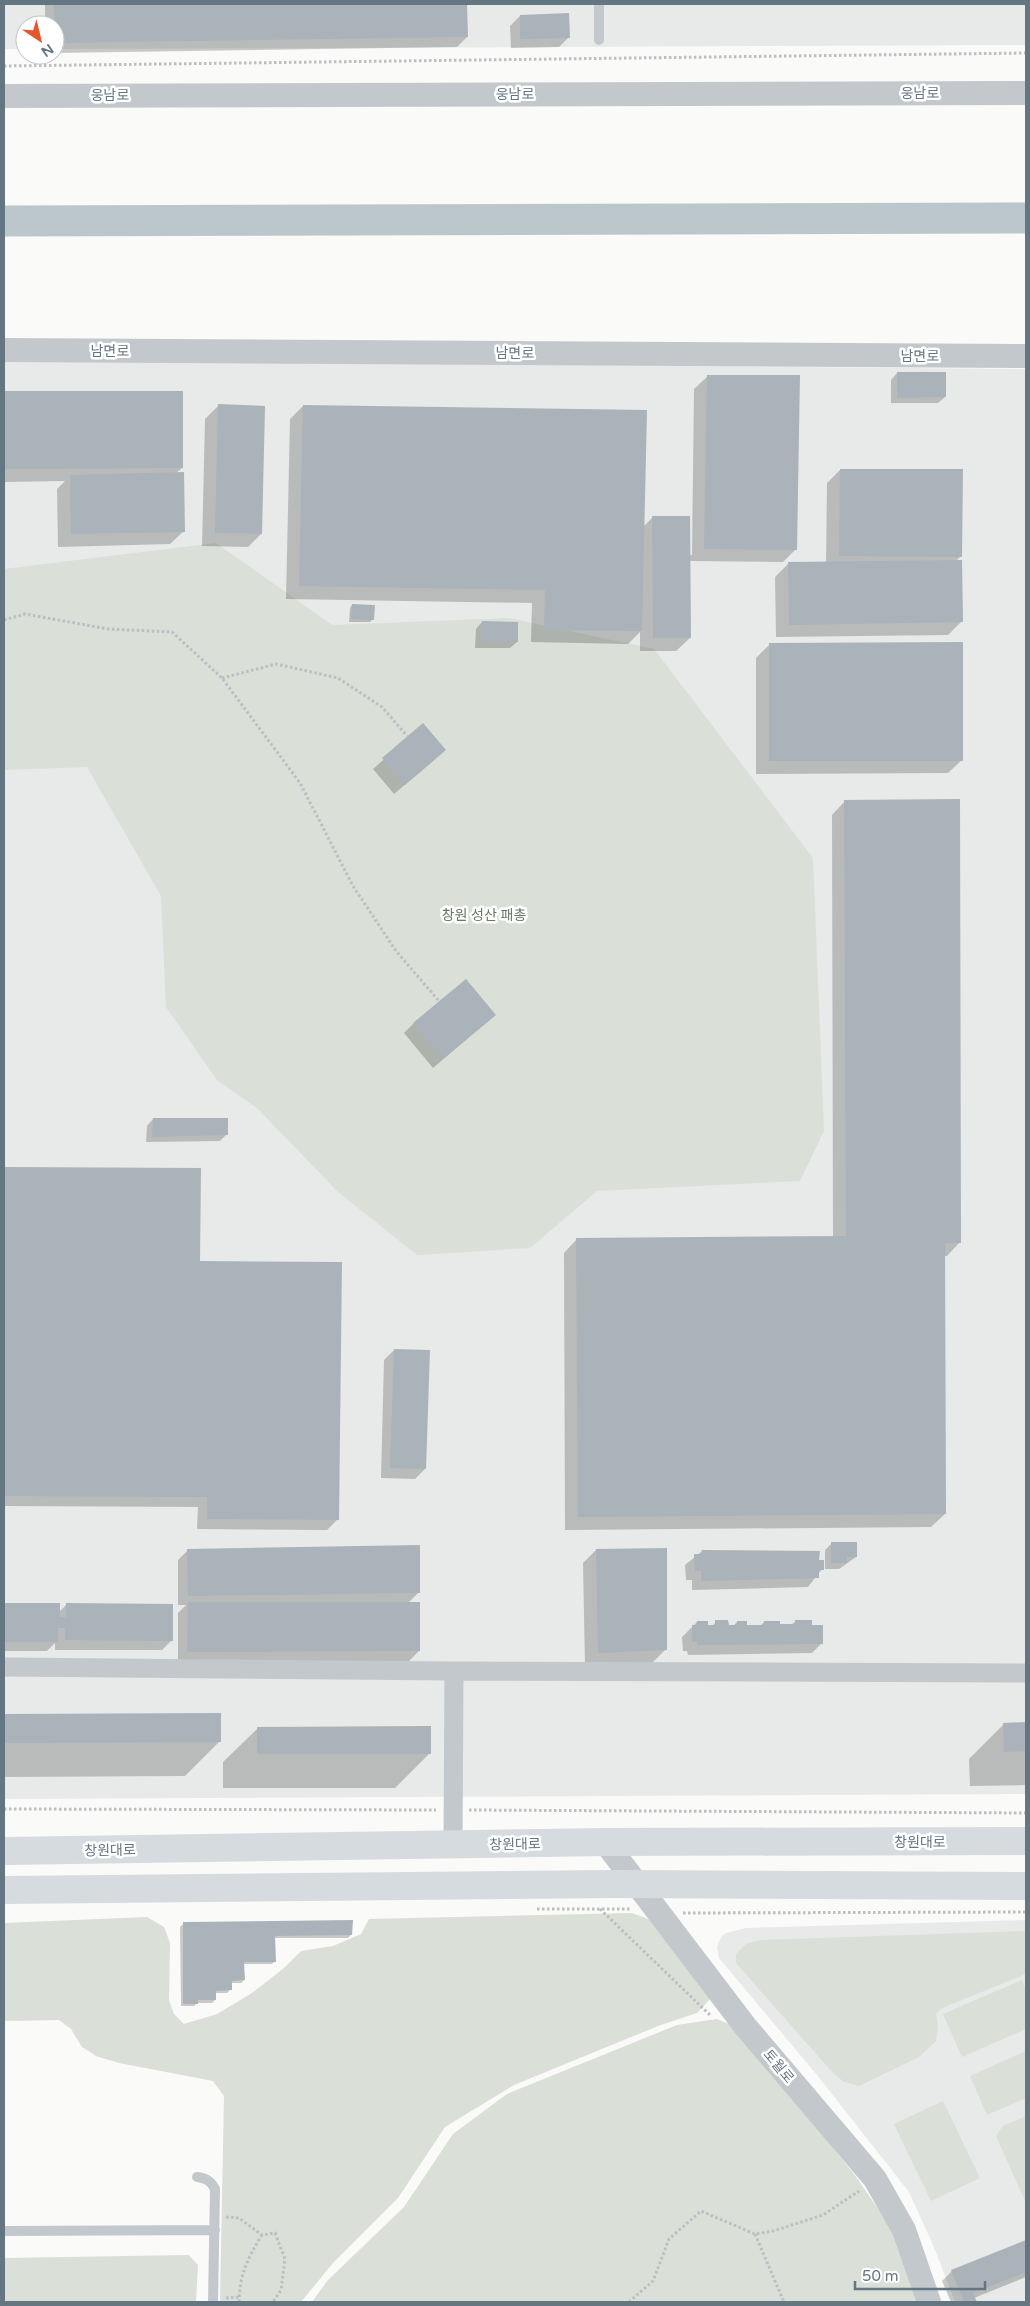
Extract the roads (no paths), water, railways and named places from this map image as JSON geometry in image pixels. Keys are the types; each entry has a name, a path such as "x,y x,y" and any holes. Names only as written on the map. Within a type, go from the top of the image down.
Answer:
{"main road":[{"name":"창원대로","path":"4,1851 605,1842 1026,1841"},
{"path":"4,1890 638,1885 1026,1886"}],"street":[{"name":"웅남로","path":"4,96 1026,93"},
{"name":"남면로","path":"4,350 1026,356"},
{"path":"4,1667 1026,1673"},
{"path":"453,1845 454,1671"},
{"name":"토월로","path":"605,1842 745,2026 876,2179 904,2230 929,2302"}],"lane":[{"path":"599,4 599,40"},
{"path":"197,2177 211,2182 215,2189 213,2302"},
{"path":"4,2231 215,2230"}],"waterway":[{"path":"4,221 1026,218"}],"park label":[{"name":"창원 성산 패총","path":"484,915"}]}
